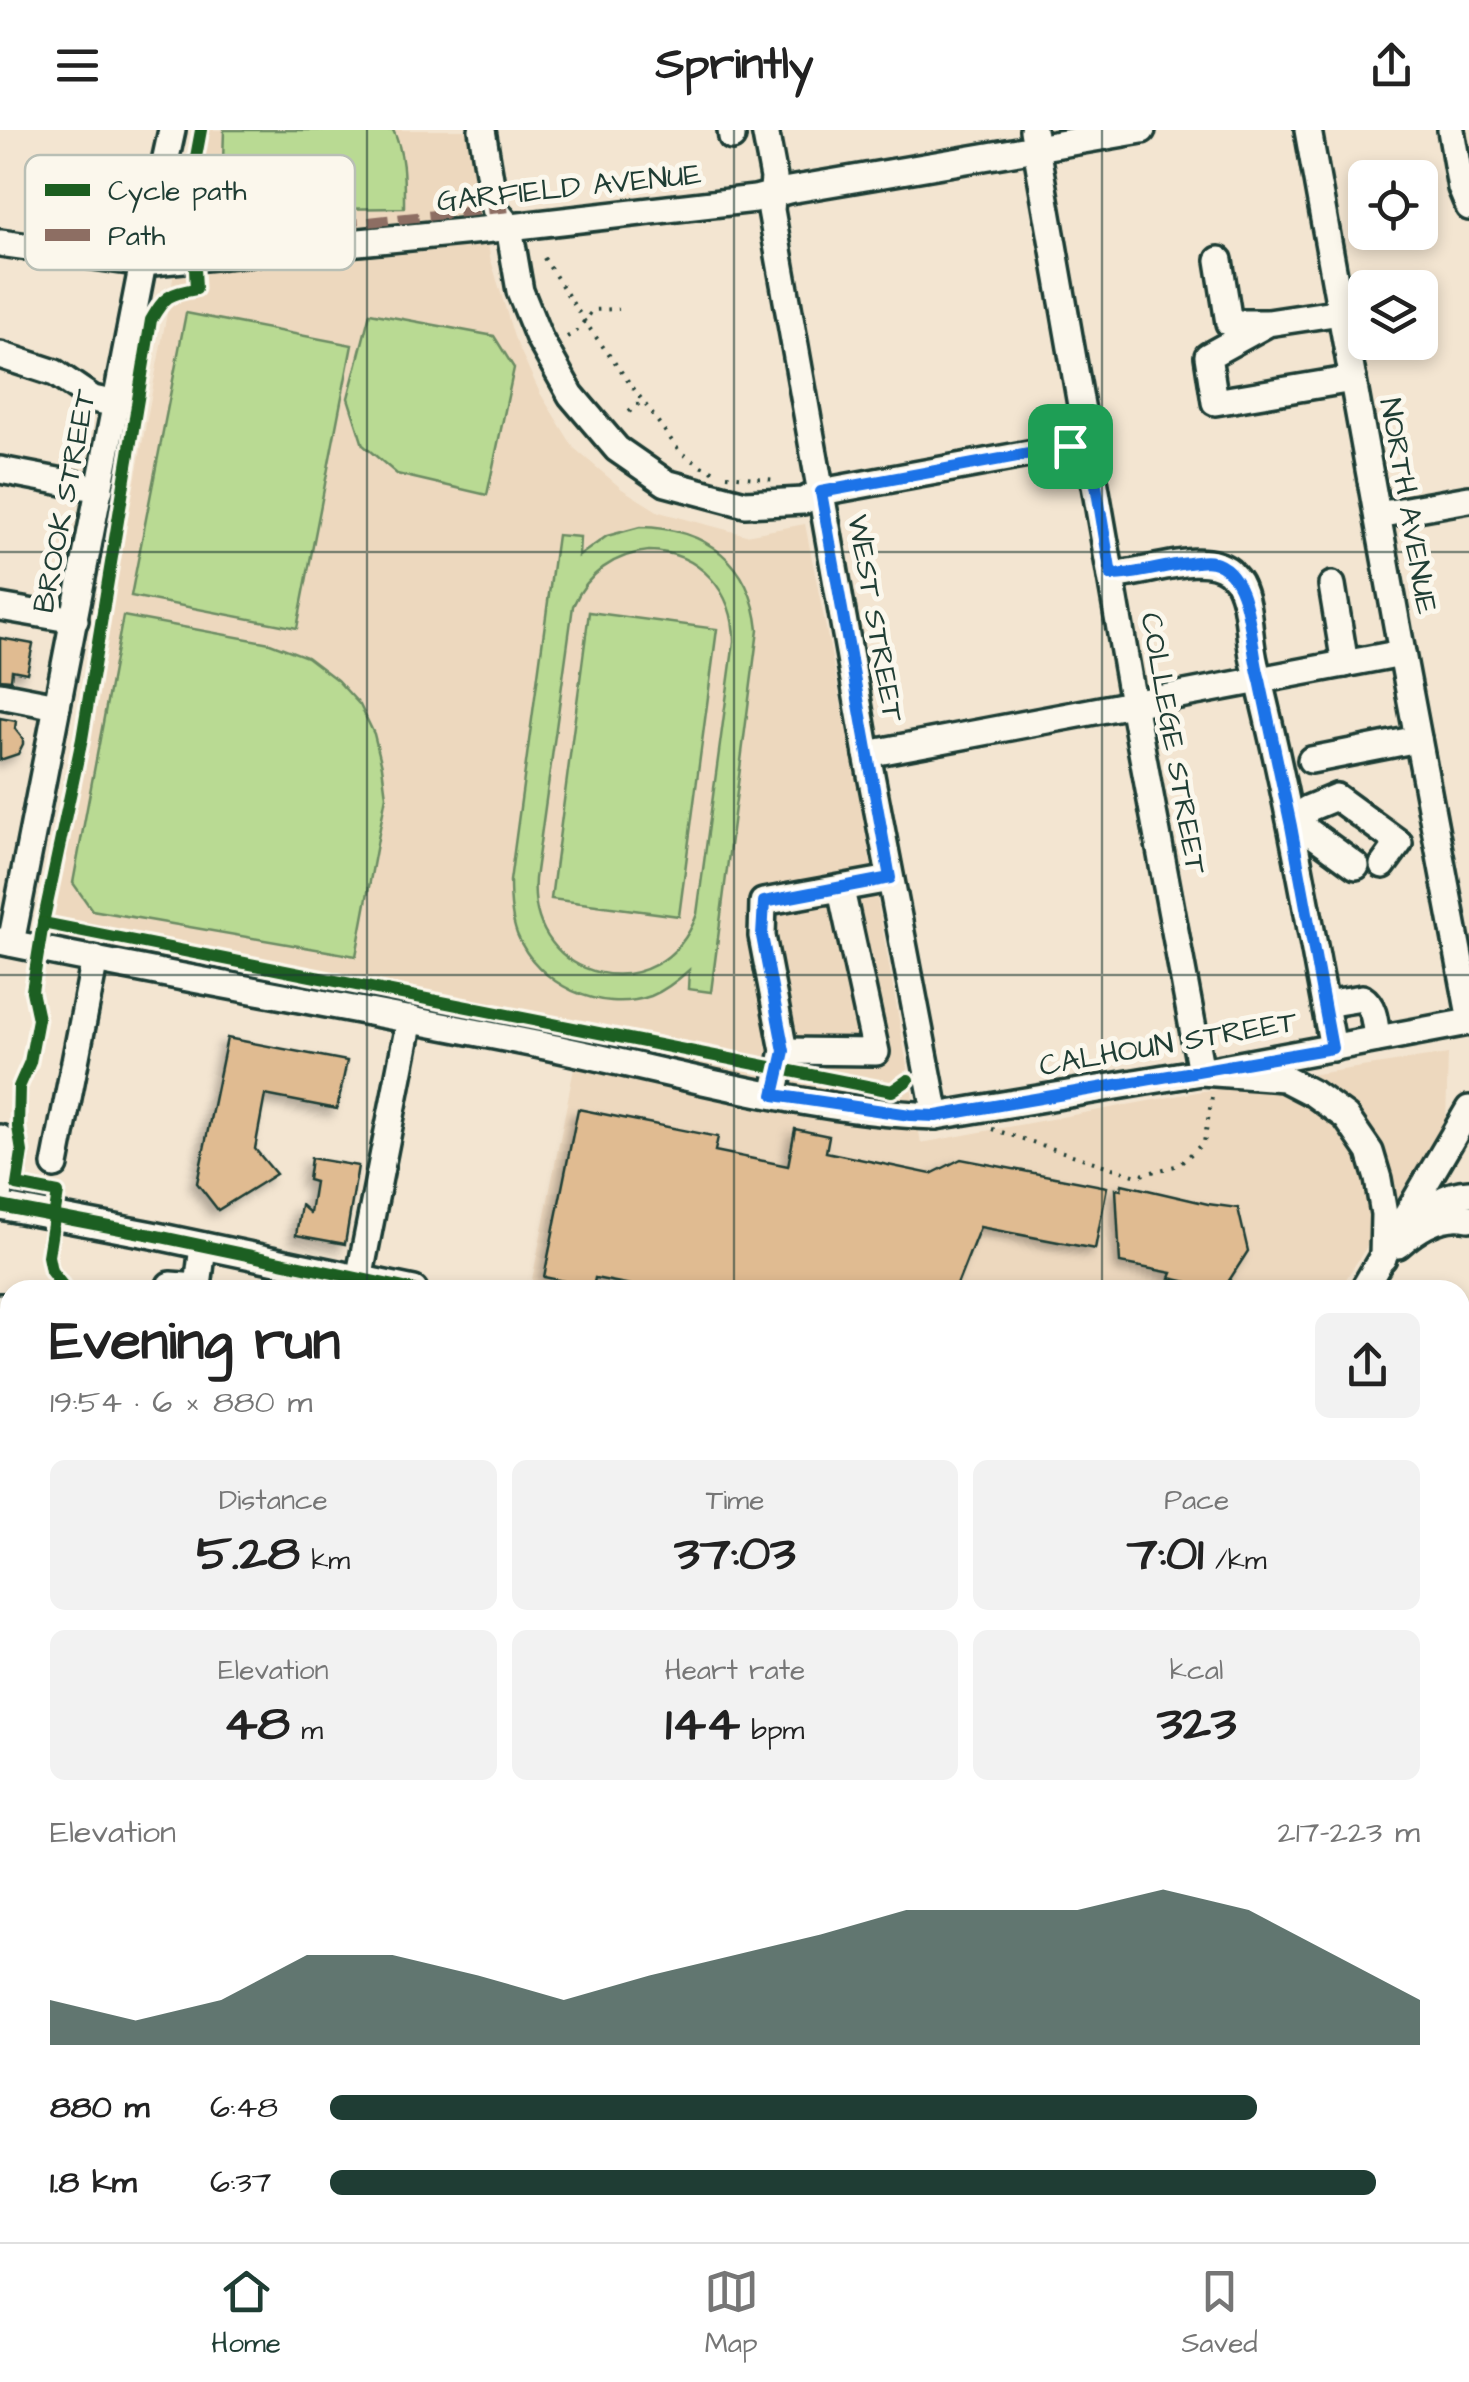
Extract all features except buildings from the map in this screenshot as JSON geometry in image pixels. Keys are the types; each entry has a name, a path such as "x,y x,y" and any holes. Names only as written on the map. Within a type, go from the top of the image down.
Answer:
{"street":[{"name":"BROOK STREET","path":"167,155 172,130"},
{"path":"482,130 495,209 508,228 520,291 539,338 571,395 617,449 666,483 745,504 802,500 821,492 1089,443"},
{"name":"WEST STREET","path":"764,130 774,178 771,210 867,754 936,1116"},
{"name":"GARFIELD AVENUE","path":"355,243 755,199 1034,138 1142,130"},
{"name":"NORTH AVENUE","path":"1308,130 1402,654 1465,966 1469,1010"},
{"path":"1451,130 1461,188 1469,207"},
{"name":"COLLEGE STREET","path":"1034,138 1133,703 1208,1080"},
{"name":"GARFIELD AVENUE","path":"0,243 25,246"},
{"path":"1219,260 1229,323 1268,323 1341,312"},
{"name":"BROOK STREET","path":"5,942 57,706 142,270"},
{"path":"1268,323 1208,356 1215,402 1353,378"},
{"path":"0,354 55,373 93,399 116,404"},
{"path":"0,470 100,489"},
{"path":"1378,515 1469,500"},
{"path":"1111,575 1212,562 1228,570 1239,582 1254,664 1296,826 1332,1048"},
{"path":"1332,585 1345,664"},
{"path":"0,607 74,620"},
{"path":"867,754 1402,654"},
{"path":"0,695 57,706"},
{"path":"1311,760 1418,739"},
{"path":"1296,826 1307,809 1336,797 1399,843"},
{"path":"1296,826 1356,866"},
{"path":"1383,865 1399,843 1437,831"},
{"path":"774,1095 784,1051 762,936 764,902 890,878"},
{"path":"784,1051 876,1052 841,890"},
{"name":"CALHOUN STREET","path":"5,942 553,1047 774,1095 910,1115 936,1116 1208,1080 1332,1048 1469,1022"},
{"path":"56,1164 95,959"},
{"path":"1324,1004 1362,998 1367,1001 1378,1039"},
{"path":"359,1280 410,1019"},
{"path":"1208,1080 1283,1078 1346,1117 1370,1152 1378,1180 1384,1214 1382,1258"},
{"path":"1369,1280 1469,1109"},
{"path":"0,1138 7,1153 0,1191"},
{"path":"1421,1225 1424,1215 1441,1200 1469,1193"},
{"path":"0,1206 203,1246 342,1280"},
{"path":"1382,1258 1421,1225 1459,1216 1469,1218"},
{"path":"203,1246 205,1280"}],"path":[{"path":"544,258 585,322 680,452 721,475 776,479 776,490"},
{"path":"567,337 576,332 593,310 619,309"},
{"path":"629,412 642,401"},
{"path":"983,1126 1137,1176 1180,1166 1204,1142 1208,1080"}],"shaded area":[{"path":"198,130 471,130 490,257 514,337 540,393 574,448 622,489 659,512 746,535 805,524 852,758 921,1143 1197,1092 1448,1054 1446,1122 1345,1280 532,1280 581,1033 51,923 174,270 355,270 355,155 194,155"}],"green space":[{"path":"224,130 393,130 402,158 404,208 355,209 355,155 223,155"},
{"path":"186,313 352,345 297,628 131,596"},
{"path":"370,313 494,336 514,368 487,495 397,474 363,445 348,398"},
{"path":"640,527 664,529 704,542 735,568 754,606 758,630 711,992 688,989 689,970 651,996 631,1001 591,998 572,991 539,968 526,952 513,922 510,881 557,535 580,537 579,556 607,536","holes":["649,551 667,553 698,567 721,591 728,606 734,641 697,914 680,945 656,965 628,974 600,973 574,962 552,943 538,915 535,879 573,606 586,584 613,561"]},
{"path":"589,612 717,629 679,916 551,899"},
{"path":"123,616 270,643 307,657 337,680 360,705 374,734 386,796 356,956 92,910 73,883"}],"marked path":[{"path":"355,223 511,207"}],"cycle path":[{"path":"196,155 201,130"},
{"path":"195,270 196,289 168,297 151,320 82,739 43,923 892,1091 908,1080"},
{"path":"43,923 32,991 38,1019 30,1062 19,1087 22,1152 17,1185 58,1193 48,1256 51,1271 58,1280"},
{"path":"0,1206 366,1280"}],"route":[{"path":"1089,443 1111,575 1212,562 1228,570 1239,582 1291,826 1332,1048 936,1116 774,1095 784,1051 762,936 764,902 890,878 821,492 1070,446 1089,443"}]}
